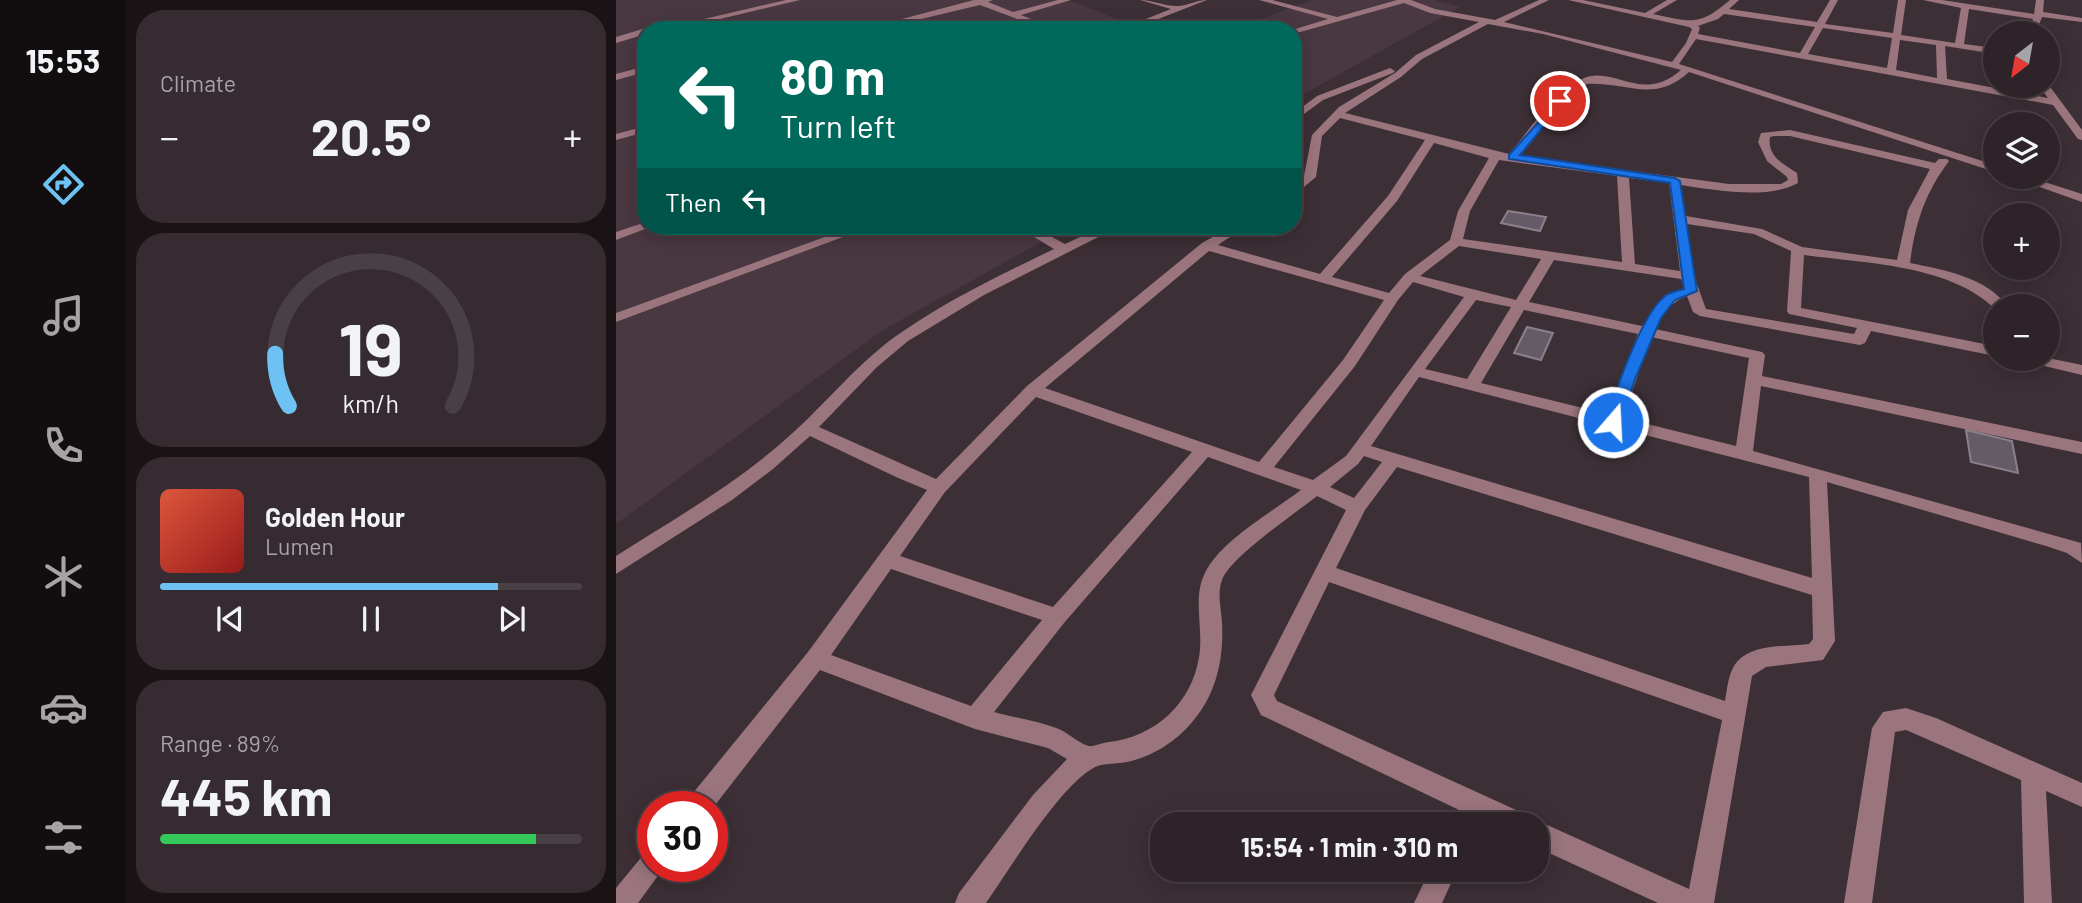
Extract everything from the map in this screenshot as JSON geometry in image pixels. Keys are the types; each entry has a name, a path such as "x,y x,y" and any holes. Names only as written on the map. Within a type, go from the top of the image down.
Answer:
{"street":[{"path":"709,21 796,0"},
{"path":"899,21 989,0"},
{"path":"1014,15 1067,0"},
{"path":"1144,0 1181,9"},
{"path":"1147,21 1203,0"},
{"path":"1264,0 1336,19"},
{"path":"1273,3 1284,0"},
{"path":"1302,29 1405,0 1433,12 1674,65 1983,165"},
{"path":"1302,107 1410,63 1545,0"},
{"path":"1572,0 1648,14 1693,31 2055,102"},
{"path":"1648,14 1673,0"},
{"path":"1674,65 1693,31 1735,0"},
{"path":"1804,54 1834,0"},
{"path":"1891,71 1902,0"},
{"path":"1927,0 1965,6 2082,12"},
{"path":"977,1 1030,21"},
{"path":"1959,46 1965,6"},
{"path":"2039,9 2082,20"},
{"path":"1723,11 1983,49"},
{"path":"616,40 637,34"},
{"path":"1940,43 1942,80"},
{"path":"1302,185 1310,177 1317,135 1338,114 1398,75 1410,63"},
{"path":"1513,157 1577,85 1592,80 1658,88 1671,85 1688,69"},
{"path":"616,76 637,71"},
{"path":"2052,98 2082,137"},
{"path":"1338,114 1496,156 1729,188 1783,187 1794,181 1793,175 1764,151 1765,135 1774,132 1790,133 1937,167"},
{"path":"2064,114 2082,116"},
{"path":"617,136 637,131"},
{"path":"1324,278 1393,198 1431,139"},
{"path":"1903,266 1909,222 1924,186 1949,154"},
{"path":"1262,470 1349,363 1392,298 1410,277 1456,242 1464,211 1496,156"},
{"path":"1623,173 1629,270"},
{"path":"1675,181 1689,283 1700,312 1860,340 1865,325"},
{"path":"2055,189 2082,198"},
{"path":"1680,219 1769,235 1785,240 1798,250 1949,276 1973,285 1987,294"},
{"path":"616,236 637,229"},
{"path":"616,318 842,235"},
{"path":"1038,235 1064,249"},
{"path":"616,566 765,467 808,428 859,374 903,338 1094,235"},
{"path":"711,791 816,659 939,487 1033,390 1208,246 1226,235"},
{"path":"1456,242 1629,270 1689,283"},
{"path":"1208,246 1392,298"},
{"path":"1798,250 1794,311 1983,349"},
{"path":"1472,385 1549,257"},
{"path":"1410,277 1473,295 1757,355 1744,454"},
{"path":"1613,422 1647,331 1671,298 1689,283"},
{"path":"970,903 1041,806 1073,769 1088,758 1115,751 1133,750 1162,734 1186,713 1203,687 1211,663 1213,639 1209,595 1213,575 1229,555 1318,489 1352,460 1473,295"},
{"path":"2060,365 2082,370"},
{"path":"1415,371 1818,473 2050,540 2074,548 2082,555"},
{"path":"1753,379 2034,440 2082,447"},
{"path":"1033,390 1318,489 1357,507"},
{"path":"808,428 902,473 939,487"},
{"path":"1360,449 1824,590"},
{"path":"975,718 1057,617 1204,450"},
{"path":"1393,460 1357,507 1262,695 1269,708 1466,812"},
{"path":"1700,903 1742,672 1750,661 1769,655 1798,656 1815,653 1824,640 1818,473"},
{"path":"888,560 1057,617"},
{"path":"1324,572 1734,714"},
{"path":"816,659 975,718 1053,738 1088,758"},
{"path":"1858,903 1884,728 1891,720 1906,719 1928,726 2082,795"},
{"path":"2032,772 2038,903"},
{"path":"1549,839 1689,903"},
{"path":"621,903 638,882"},
{"path":"1428,903 1438,882"}],"shaded area":[{"path":"616,0 1068,0 1123,21 637,21 637,235 1054,235 883,330 616,524"},
{"path":"1314,0 1435,0 1460,7 1302,95 1302,21 1254,21"}],"building":[{"path":"1508,211 1546,217 1540,231 1501,223"},
{"path":"1527,327 1553,333 1541,360 1514,353"},
{"path":"1966,430 2012,441 2018,473 1971,462"}],"route":[{"path":"1560,101 1513,157 1675,181 1690,291 1671,298 1655,317 1647,331 1613,422"}]}
